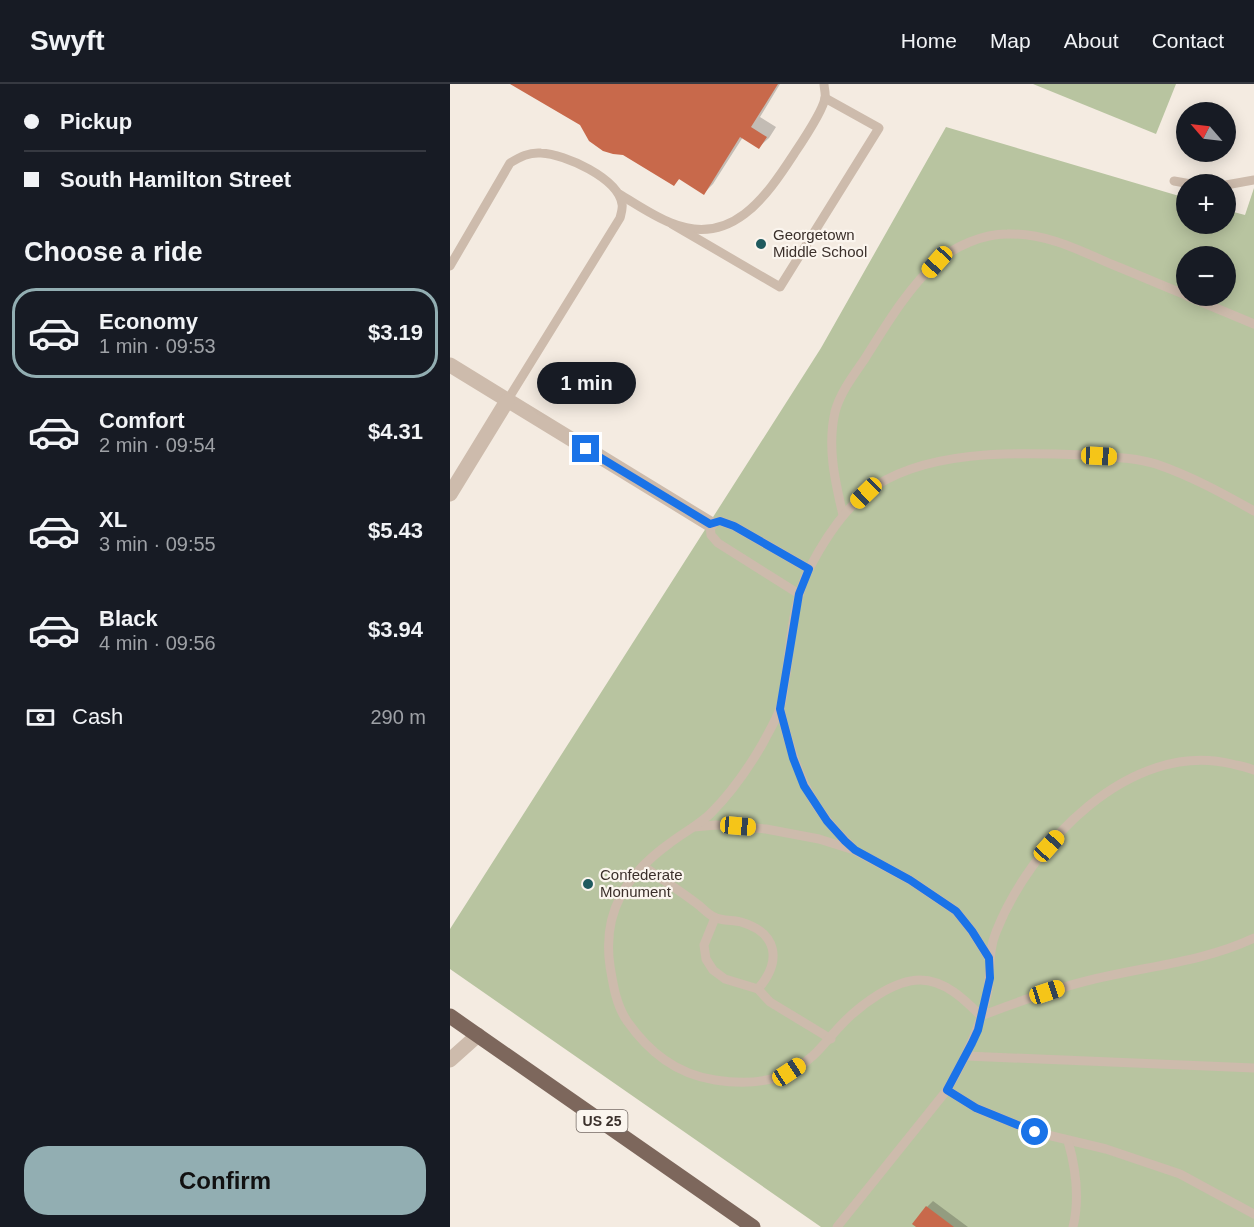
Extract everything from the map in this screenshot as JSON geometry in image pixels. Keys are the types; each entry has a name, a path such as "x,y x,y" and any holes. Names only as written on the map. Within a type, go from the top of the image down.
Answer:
{"main road":[{"name":"US 25","path":"450,1016 753,1227"}],"street":[{"path":"450,365 710,524"},
{"path":"450,494 507,401"},
{"path":"450,1060 478,1035"}],"lane":[{"path":"672,224 715,229 734,222 754,208 775,183 799,147 825,98 824,84"},
{"path":"450,266 510,163 522,156 543,153 576,163 610,184 619,194 780,287 879,128 825,98"},
{"path":"1236,183 1254,180"},
{"path":"507,401 620,218 623,206 619,194"},
{"path":"843,515 834,477 831,443 836,411 848,385 913,289 937,262 959,247 984,238 1006,234 1031,235 1060,242 1176,291"},
{"path":"1211,306 1254,324"},
{"path":"981,1017 964,999 944,986 920,980 893,986 866,1002 844,1022 814,1057 789,1072 767,1081 735,1083 699,1077 670,1065 647,1047 624,1016 613,985 607,946 612,913 625,885 664,847 708,816 740,779 763,743 780,709 799,594 809,569 843,515 866,493 888,478 927,465 976,455 1053,454 1122,457 1153,463 1203,483 1254,511"},
{"path":"799,594 718,543 711,535 710,524 720,521 734,526 809,569"},
{"path":"780,709 793,758 804,786 836,832 855,850"},
{"path":"837,1227 947,1090 966,1056 981,1017 990,978 989,958 994,934 1004,913 1036,861 1063,831 1115,787 1144,771 1181,760 1215,760 1254,770"},
{"path":"693,828 716,825 766,829 819,839 855,850 910,880 956,911 989,958"},
{"path":"643,866 715,918 750,925 770,940 773,948 773,961 769,973 758,989"},
{"path":"715,918 705,945 706,959 713,970 725,979 758,989 770,1002 831,1039"},
{"path":"981,1017 1061,987 1108,975 1200,958 1231,949 1254,938"},
{"path":"966,1056 1254,1068"},
{"path":"947,1090 992,1115 1035,1132 1106,1149 1180,1174 1254,1214"},
{"path":"1068,1141 1077,1185 1073,1227"}],"green space":[{"path":"1033,84 1176,84 1156,134"},
{"path":"946,127 1176,195 1176,234 1236,234 1236,213 1245,215 1254,188 1254,1227 821,1227 450,969 450,929 821,348"}],"building":[{"path":"510,84 778,84 751,127 767,137 759,149 740,137 704,195 679,179 674,186 623,155 603,151 589,141 580,125"},
{"path":"926,1206 954,1227 916,1227 912,1224"}],"place":[{"name":"Georgetown Middle School","path":"761,244"},
{"name":"Confederate Monument","path":"588,884"}],"route":[{"path":"586,449 710,524 720,521 734,526 809,569 799,594 780,709 793,758 804,786 836,832 855,850 936,897 956,911 972,931 989,958 990,978 978,1030 947,1090 976,1108 1035,1132"}]}
